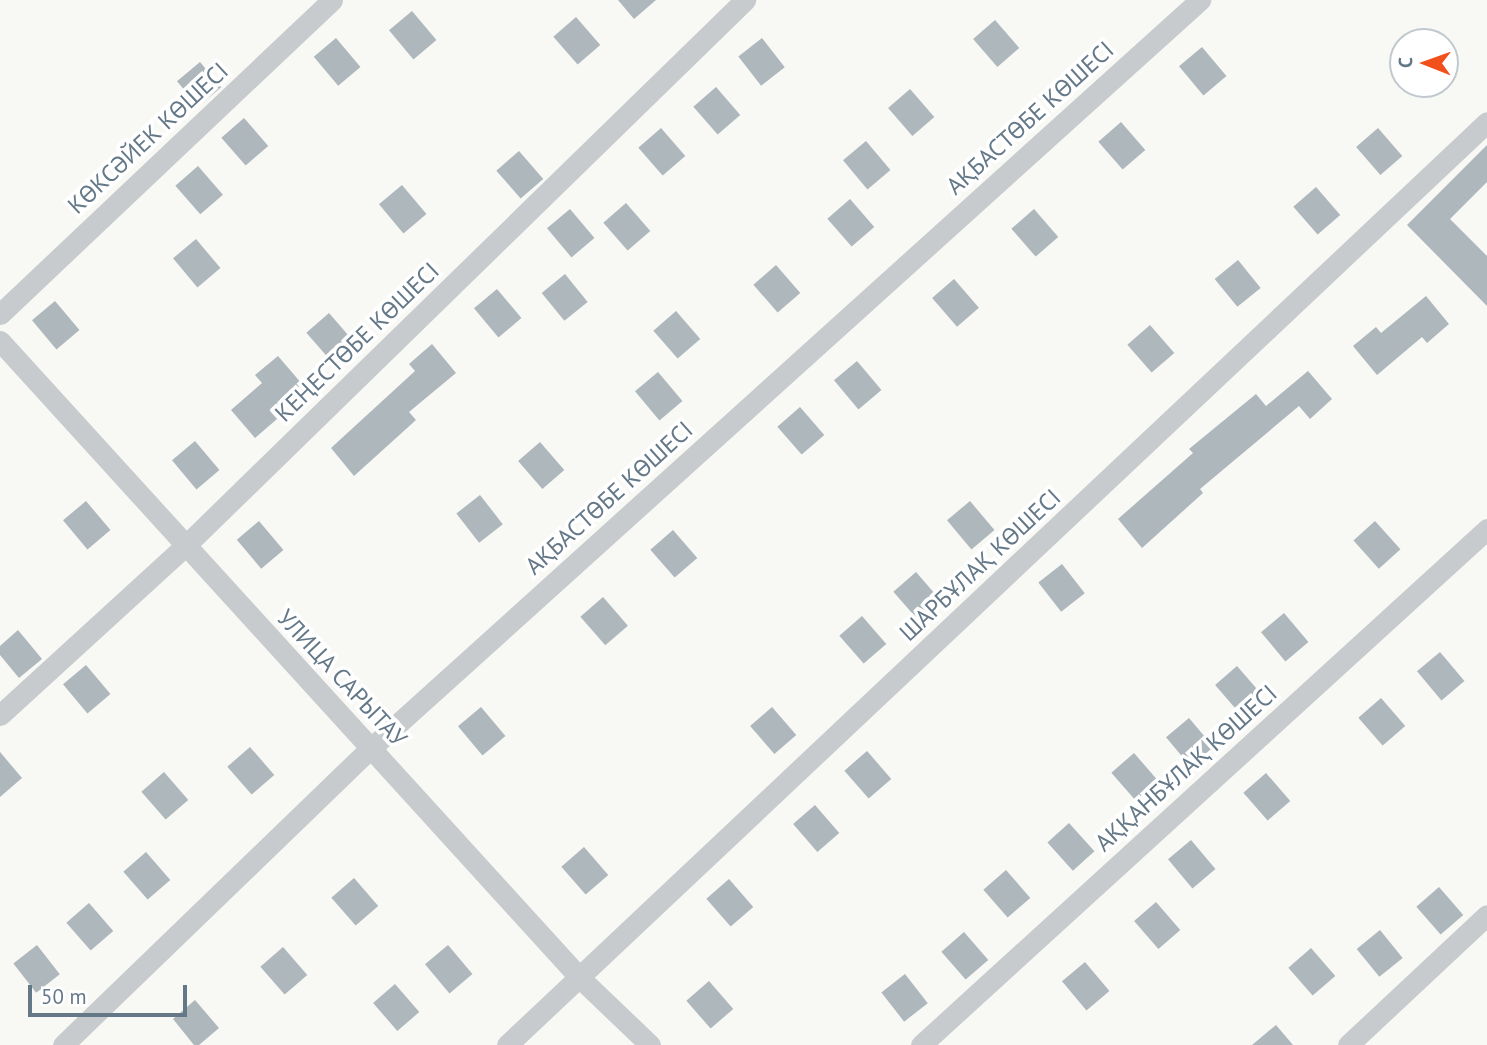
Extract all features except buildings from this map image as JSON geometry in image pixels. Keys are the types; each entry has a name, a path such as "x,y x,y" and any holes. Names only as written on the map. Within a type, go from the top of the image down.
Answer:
{"street":[{"name":"КӨКСӘЙЕК КӨШЕСІ","path":"0,314 332,0"},
{"name":"КЕҢЕСТӨБЕ КӨШЕСІ","path":"0,715 184,547 745,0"},
{"name":"АҚБАСТӨБЕ КӨШЕСІ","path":"63,1045 371,748 1200,0"},
{"name":"ШАРБҰЛАҚ КӨШЕСІ","path":"507,1045 1487,122"},
{"name":"УЛИЦА САРЫТАУ","path":"0,341 184,547 580,978 650,1045"},
{"name":"АҚҚАНБҰЛАҚ КӨШЕСІ","path":"921,1045 1487,529"},
{"path":"1348,1045 1487,915"}]}
